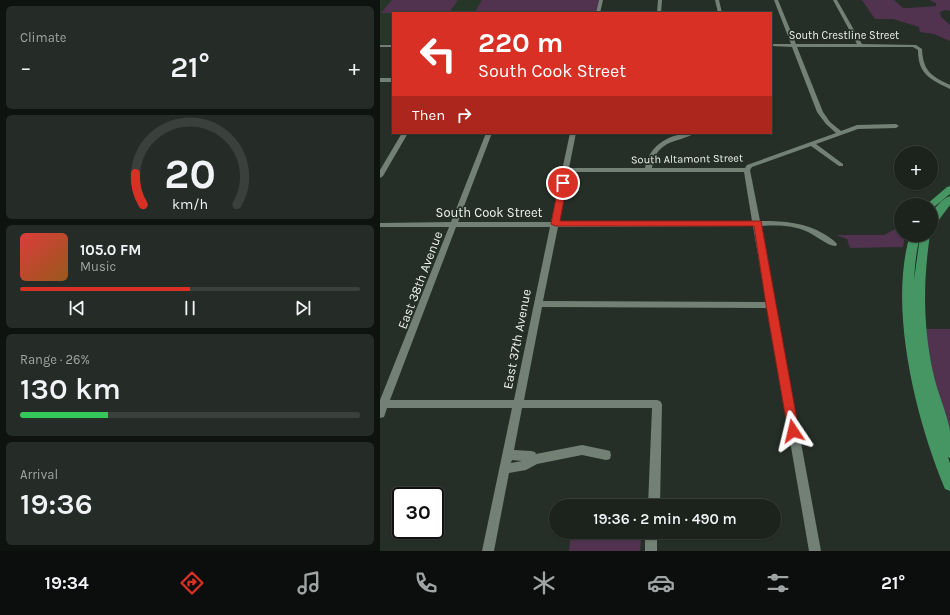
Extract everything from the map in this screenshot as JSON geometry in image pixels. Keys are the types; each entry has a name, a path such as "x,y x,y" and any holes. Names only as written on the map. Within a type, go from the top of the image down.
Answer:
{"main road":[{"path":"938,199 950,189"},
{"path":"938,212 942,206 950,199"},
{"path":"912,242 908,284 908,322 910,335 919,386 950,484"},
{"path":"923,242 920,258 918,292 920,326 925,365 950,451"}],"street":[{"path":"598,12 601,0"},
{"path":"659,12 660,0"},
{"path":"717,0 720,12"},
{"path":"776,0 820,112 828,123 840,133"},
{"path":"835,0 860,45"},
{"name":"South Crestline Street","path":"772,45 860,45 917,47 920,49 920,63 925,72 950,87"},
{"path":"380,46 392,46"},
{"path":"380,80 392,80"},
{"name":"South Altamont Street","path":"566,170 747,170 750,166 857,127 896,126"},
{"path":"380,176 405,134"},
{"name":"East 38th Avenue","path":"381,408 455,224 489,134"},
{"name":"East 37th Avenue","path":"488,551 573,134"},
{"path":"648,170 649,158 654,149 663,143 689,134"},
{"path":"812,144 841,165"},
{"path":"747,170 758,223 770,305 815,551"},
{"name":"South Cook Street","path":"380,225 758,223 800,225 817,232 833,244"},
{"path":"538,304 770,305"},
{"path":"381,408 518,404 657,404 654,499"},
{"path":"505,468 530,464 533,460 582,450 606,455"},
{"path":"508,455 531,456 533,460"},
{"path":"650,551 651,539"}],"shaded area":[{"path":"380,0 482,0 475,12 392,12 392,44 380,44"},
{"path":"392,0 458,0 450,12 381,13"},
{"path":"482,0 599,0 596,12 475,12"},
{"path":"862,0 894,0 903,8 909,8 936,6 936,3 929,0 950,0 950,11 945,10 940,12 941,17 950,25 950,41 934,34 920,32 919,27 893,19 875,19"},
{"path":"894,230 894,242 904,242 903,247 850,248 847,239 836,235 884,235"},
{"path":"925,329 950,329 950,432 933,374"},
{"path":"570,540 641,540 640,551 569,551"}],"route":[{"path":"563,183 555,224 758,223 770,305 793,431"}]}
